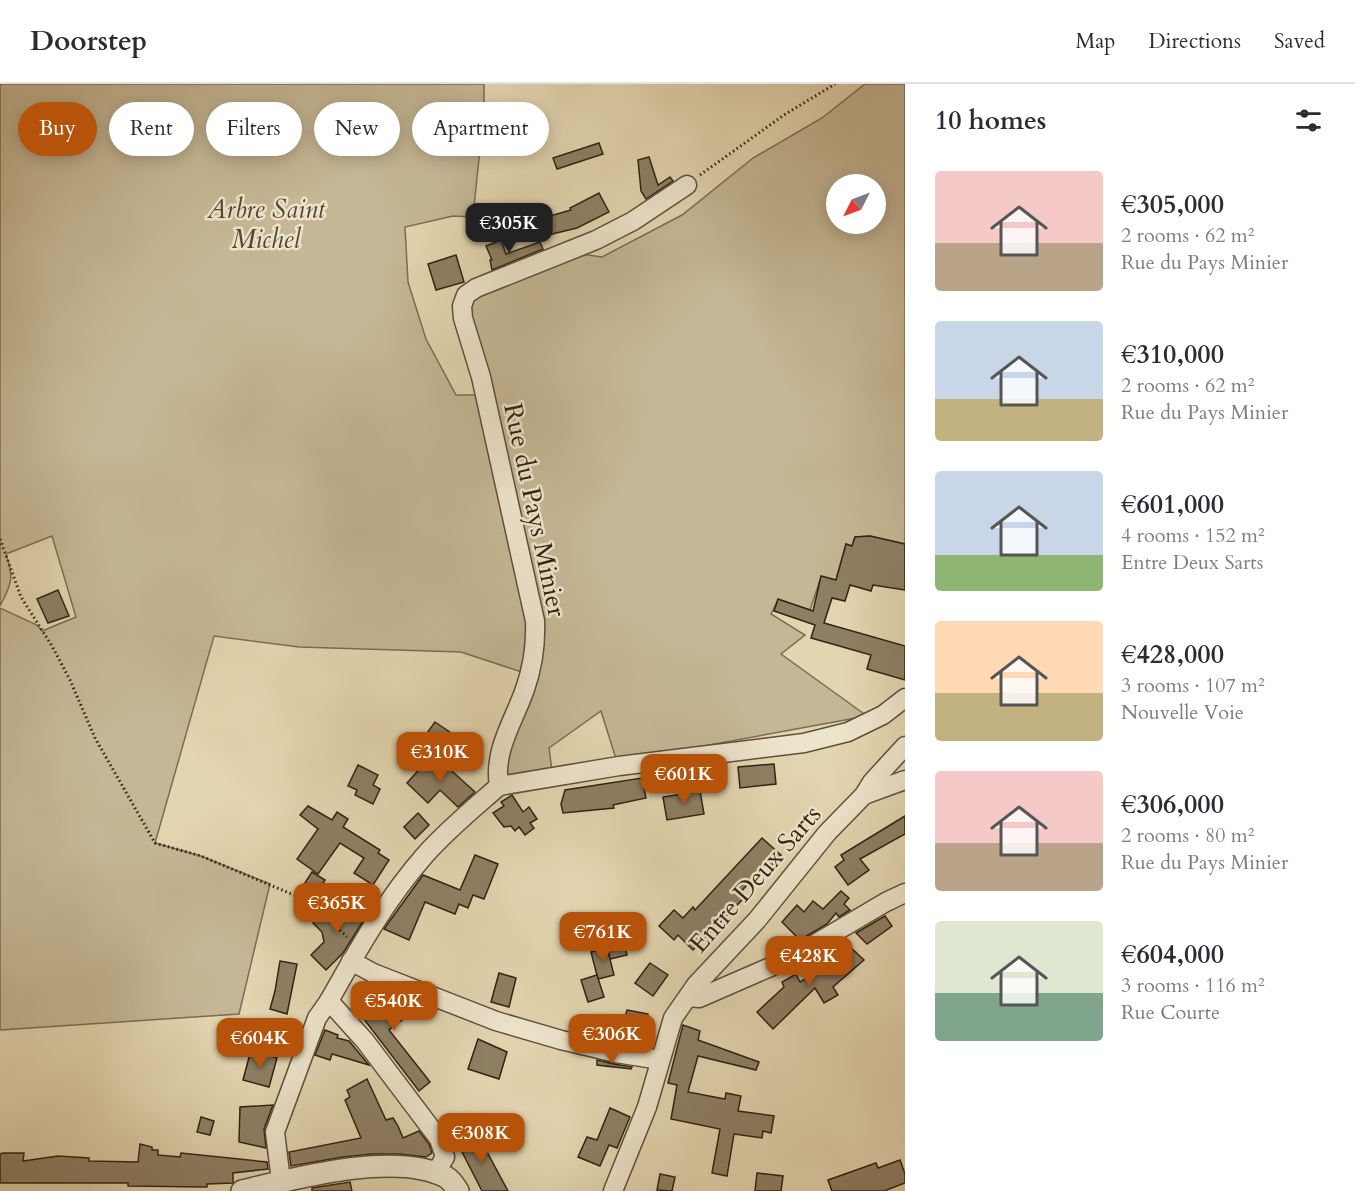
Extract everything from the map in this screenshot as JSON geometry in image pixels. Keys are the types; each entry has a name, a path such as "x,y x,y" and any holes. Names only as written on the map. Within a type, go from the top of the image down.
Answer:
{"street":[{"name":"Rue du Pays Minier","path":"499,786 497,774 500,749 531,671 536,643 535,621 481,377 463,318 462,306 466,295 476,288 596,240 633,221 687,185"},
{"path":"281,1181 275,1132 316,1018 329,1001 397,890 425,854 499,786 619,766 804,743 848,732 883,715 905,698"},
{"name":"Entre Deux Sarts","path":"613,1191 647,1107 673,1018 696,985 757,920 827,833 864,795 872,782 905,746"},
{"path":"864,795 905,780"},
{"path":"688,998 699,998 791,958 905,893"},
{"path":"356,955 373,973 496,1021 605,1050 660,1059"},
{"path":"329,1001 365,1041 439,1139 444,1157 435,1173"},
{"path":"242,1191 281,1181 357,1168 416,1167 448,1178 458,1191"}],"path":[{"path":"687,185 784,115 835,84"},
{"path":"0,539 21,597 52,646 70,680 95,738 155,843 201,856 301,898 319,910 356,955"}],"green space":[{"name":"Arbre Saint Michel","path":"0,84 484,84 484,102 412,102 412,156 479,156 473,217 453,216 405,227 408,282 426,339 456,395 484,395 466,295 567,252 602,257 682,215 753,158 822,118 865,84 905,84 905,544 870,536 855,537 852,546 846,544 836,580 821,577 810,610 778,600 771,614 805,635 781,654 867,716 617,762 601,711 549,748 552,771 510,780 501,771 531,675 461,652 299,647 214,636 155,843 201,856 270,884 239,1014 0,1030 0,608 37,625 42,631 76,617 52,536 6,554 11,575 7,592 0,606"}],"building":[{"path":"599,143 603,154 557,169 553,158"},
{"path":"649,157 658,185 670,177 673,181 646,199 641,191 638,160"},
{"path":"599,193 609,212 577,228 548,235 543,218 571,210 570,208"},
{"path":"501,240 506,254 540,242 543,249 492,270 490,260 492,260 486,246"},
{"path":"456,255 464,282 436,290 428,264"},
{"path":"870,536 905,544 905,590 873,585 871,591 850,585 845,601 832,598 824,623 905,646 905,680 867,669 871,655 811,638 815,625 774,611 778,599 813,611 821,576 836,580 846,544 852,546 855,537"},
{"path":"58,590 69,616 48,623 37,599"},
{"path":"435,722 454,735 446,746 427,733"},
{"path":"433,754 475,792 458,807 440,790 428,803 407,783"},
{"path":"774,764 776,784 740,788 738,767"},
{"path":"358,765 378,775 373,785 380,789 373,804 355,795 357,790 348,786"},
{"path":"642,778 646,798 613,805 614,808 563,813 561,804 565,790"},
{"path":"700,791 704,814 667,820 663,797"},
{"path":"512,795 523,812 529,807 537,819 530,823 534,828 525,835 519,827 515,831 511,826 504,827 493,813 504,806 501,802"},
{"path":"308,806 332,820 337,812 348,819 343,827 380,850 378,853 389,860 373,885 354,873 364,858 340,843 318,874 297,859 318,829 300,815"},
{"path":"418,813 429,825 415,839 404,827"},
{"path":"905,816 905,834 860,859 869,870 848,885 835,867 844,860 841,855"},
{"path":"762,838 781,855 772,866 768,862 738,895 743,899 693,950 678,935 674,940 659,926 674,910 683,918 693,907 695,910"},
{"path":"475,855 498,864 484,899 473,895 468,908 459,904 455,914 425,902 409,940 384,929 423,875 460,890"},
{"path":"312,872 325,880 312,901 299,892"},
{"path":"841,891 849,898 844,904 850,910 839,917 836,913 827,924 800,940 782,922 797,905 804,912 813,901 823,909"},
{"path":"349,902 365,918 343,953 326,970 311,955 324,942 322,932 313,923 322,914 329,921"},
{"path":"885,916 892,926 867,944 856,933"},
{"path":"623,938 627,955 610,959 606,942"},
{"path":"848,945 864,960 833,987 838,995 824,1003 815,988 773,1029 757,1012 784,987 782,982 796,974 800,982 842,958 838,951"},
{"path":"607,948 614,975 598,979 591,952"},
{"path":"280,961 297,964 287,1014 270,1009"},
{"path":"650,963 668,975 653,996 635,983"},
{"path":"499,973 516,978 509,1007 491,1002"},
{"path":"597,975 604,997 588,1002 581,980"},
{"path":"388,991 405,997 415,1010 389,1030 430,1082 419,1091 360,1014"},
{"path":"627,1010 648,1014 638,1045 600,1038 602,1025 613,1027 618,1041"},
{"path":"683,1025 700,1031 698,1040 759,1062 756,1070 698,1056 688,1092 725,1099 726,1093 741,1096 738,1111 774,1116 771,1133 763,1131 762,1138 734,1134 727,1176 712,1173 720,1129 671,1119 677,1085 668,1083"},
{"path":"325,1030 338,1035 337,1038 349,1041 369,1065 332,1054 330,1060 315,1055"},
{"path":"478,1039 507,1052 499,1079 468,1069"},
{"path":"251,1050 277,1058 269,1087 243,1080"},
{"path":"597,1060 632,1067 631,1069 597,1065"},
{"path":"367,1079 386,1120 393,1118 403,1138 419,1131 429,1144 432,1153 426,1157 372,1154 291,1166 289,1152 361,1138 345,1100 350,1097 347,1090"},
{"path":"273,1105 264,1129 266,1148 239,1142 240,1107"},
{"path":"610,1108 630,1117 617,1148 609,1145 600,1166 578,1157 587,1137 597,1140"},
{"path":"201,1117 214,1121 210,1135 197,1132"},
{"path":"473,1131 478,1140 480,1139 508,1191 482,1191 456,1140"},
{"path":"140,1144 152,1147 152,1150 158,1150 158,1155 180,1157 181,1153 267,1162 268,1169 233,1173 233,1183 207,1184 207,1187 128,1186 128,1183 0,1183 0,1154 3,1153 24,1153 23,1161 58,1156 89,1158 89,1161 138,1162"},
{"path":"900,1160 905,1174 905,1183 884,1191 832,1191 828,1180 876,1163 878,1168"},
{"path":"757,1173 783,1176 781,1191 755,1191"},
{"path":"660,1174 675,1177 672,1191 657,1190"},
{"path":"350,1182 352,1191 312,1191 312,1188"}]}
